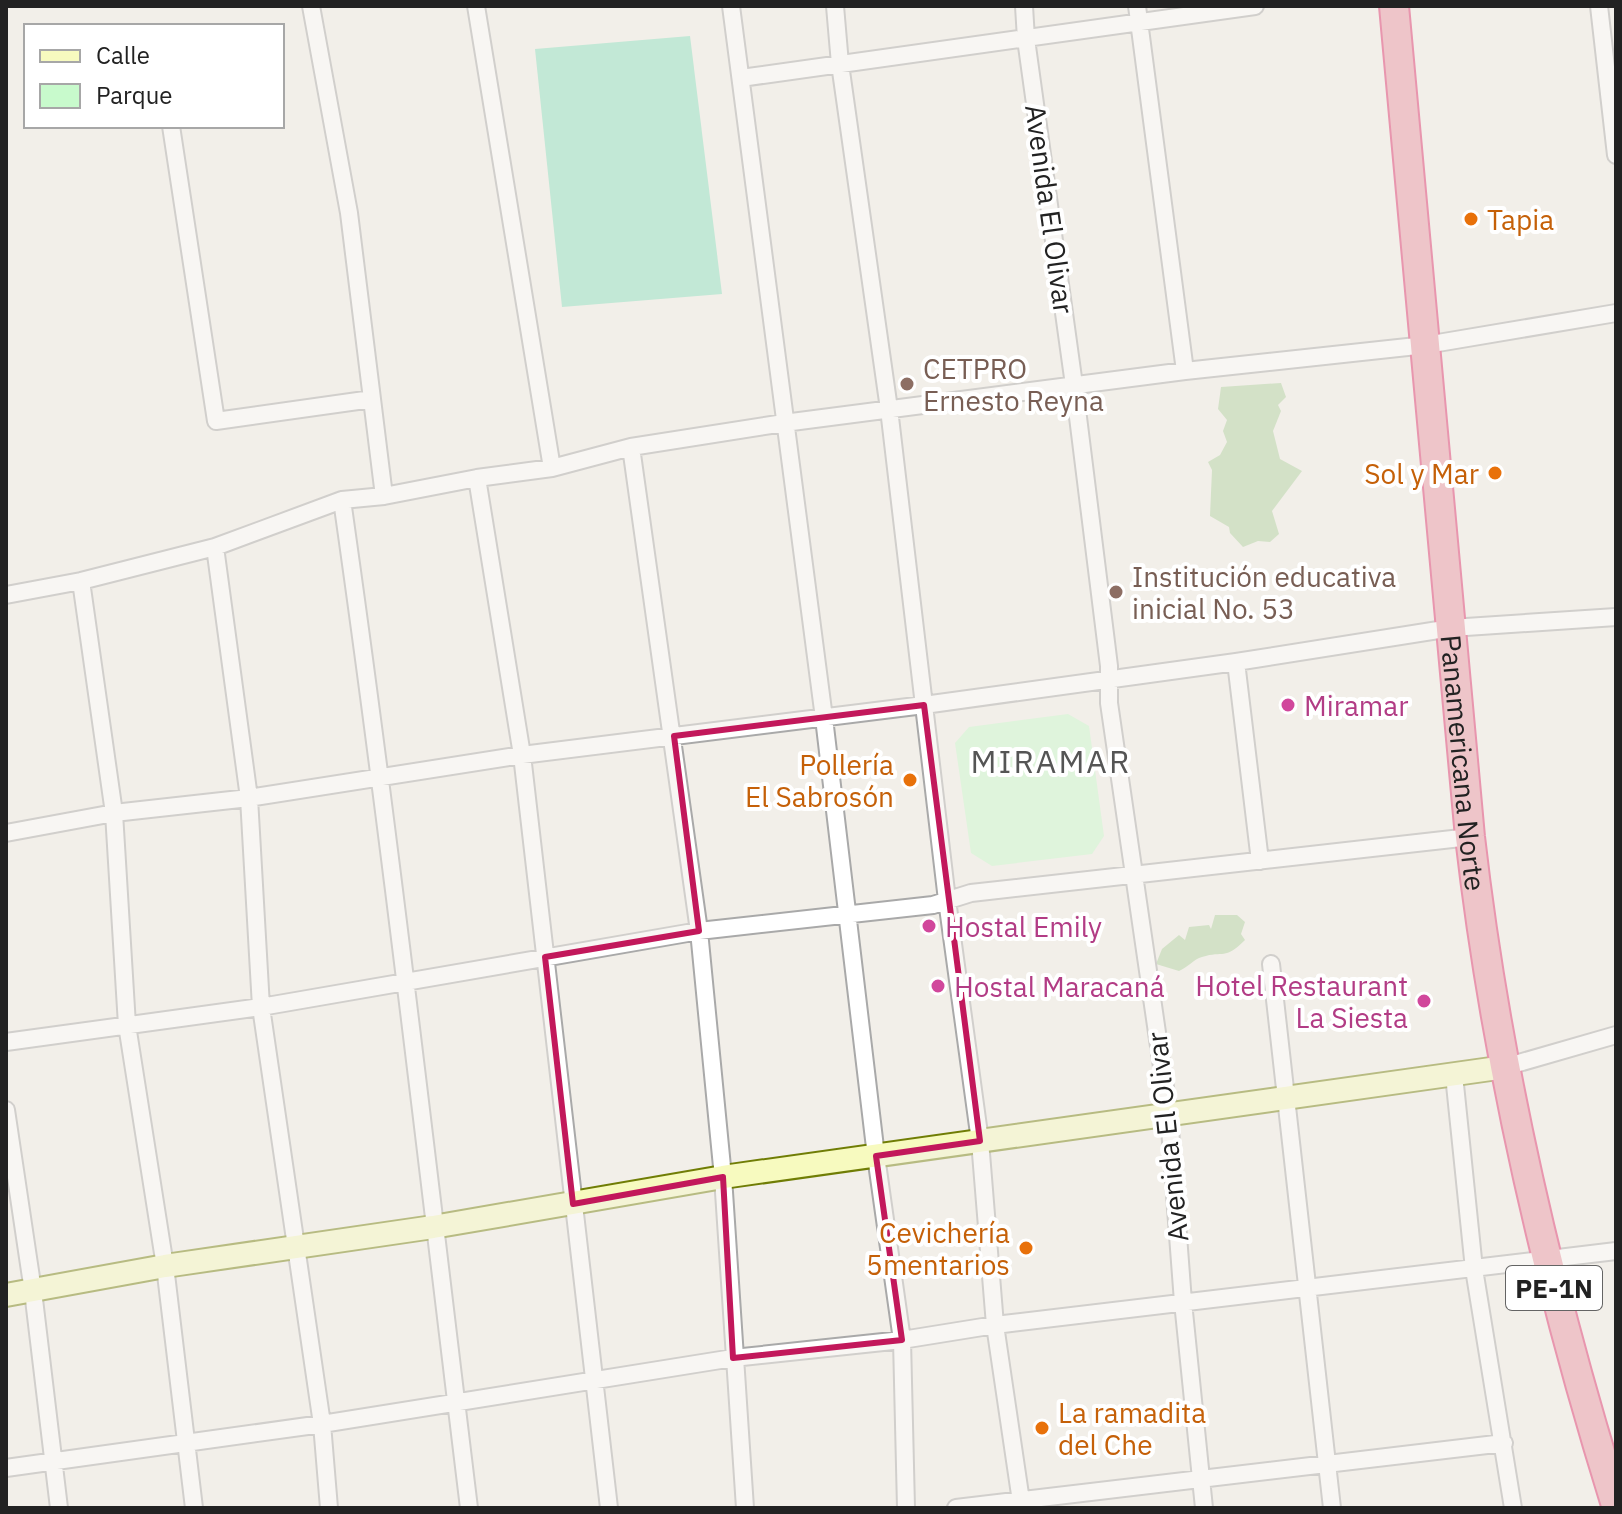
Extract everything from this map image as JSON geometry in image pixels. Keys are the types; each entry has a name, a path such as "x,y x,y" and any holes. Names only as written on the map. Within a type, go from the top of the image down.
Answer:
{"highway":[{"name":"Panamericana Norte","path":"1394,6 1470,837 1485,956 1545,1259 1616,1505"}],"street":[{"path":"311,6 349,213 384,496"},
{"path":"476,6 552,468"},
{"path":"731,6 902,1340 906,1508"},
{"path":"835,6 840,64 889,409 947,900 980,1141 995,1325 1022,1504"},
{"name":"Avenida El Olivar","path":"1024,6 1074,385 1109,680 1109,703 1169,1115 1183,1302 1204,1508"},
{"path":"741,78 1026,39 1138,14 1255,6"},
{"path":"1599,6 1616,155"},
{"path":"1138,14 1185,371"},
{"path":"171,128 216,421 372,399"},
{"path":"6,595 81,581 215,547 342,500 552,468 631,447 784,423 1074,385 1426,345 1616,313"},
{"path":"631,447 699,931 723,1177 745,1508"},
{"path":"477,478 522,755 609,1508"},
{"path":"342,500 381,778 469,1508"},
{"path":"215,547 249,798 261,1007 322,1424 329,1508"},
{"path":"81,581 114,813 127,1025 165,1266 194,1508"},
{"path":"6,833 114,813 249,798 522,755 1109,680 1451,628 1616,617"},
{"path":"1236,662 1260,861"},
{"path":"6,1042 261,1007 699,931 933,905 971,893 1470,837"},
{"path":"1271,964 1332,1508"},
{"path":"6,1295 165,1266 433,1227 723,1177 1505,1067 1616,1035"},
{"path":"1454,1075 1474,1269 1513,1508"},
{"path":"6,1110 33,1291 59,1508"},
{"path":"6,1468 322,1424 733,1358 902,1340 995,1325 1616,1251"},
{"path":"956,1508 1022,1504 1200,1479 1504,1443"}],"highlighted area":[{"path":"924,705 980,1141 876,1156 902,1340 733,1358 723,1177 573,1204 545,957 699,931 674,736"}],"green space":[{"path":"690,36 722,294 562,307 535,49"},
{"path":"1281,383 1286,397 1278,405 1281,411 1273,431 1280,459 1302,471 1272,511 1279,534 1270,542 1258,541 1243,547 1230,533 1229,527 1210,516 1212,470 1208,462 1220,455 1227,442 1223,431 1227,420 1218,409 1221,387"},
{"path":"1068,714 1089,726 1104,836 1092,854 992,866 971,853 955,743 969,727"},
{"path":"1215,915 1237,915 1245,922 1241,934 1245,940 1228,953 1199,958 1179,971 1156,964 1162,949 1179,935 1185,940 1189,927 1209,925 1211,929"}],"place":[{"name":"Tapia","path":"1471,219"},
{"name":"CETPRO Ernesto Reyna","path":"907,384"},
{"name":"Sol y Mar","path":"1495,473"},
{"name":"Institución educativa inicial No. 53","path":"1116,592"},
{"name":"Miramar","path":"1288,705"},
{"name":"Pollería El Sabrosón","path":"910,780"},
{"name":"Hostal Emily","path":"929,926"},
{"name":"Hostal Maracaná","path":"938,986"},
{"name":"Hotel Restaurant La Siesta","path":"1424,1001"},
{"name":"Cevichería 5mentarios","path":"1026,1248"},
{"name":"La ramadita del Che","path":"1042,1428"}],"district":[{"name":"MIRAMAR","path":"1051,761"}]}
